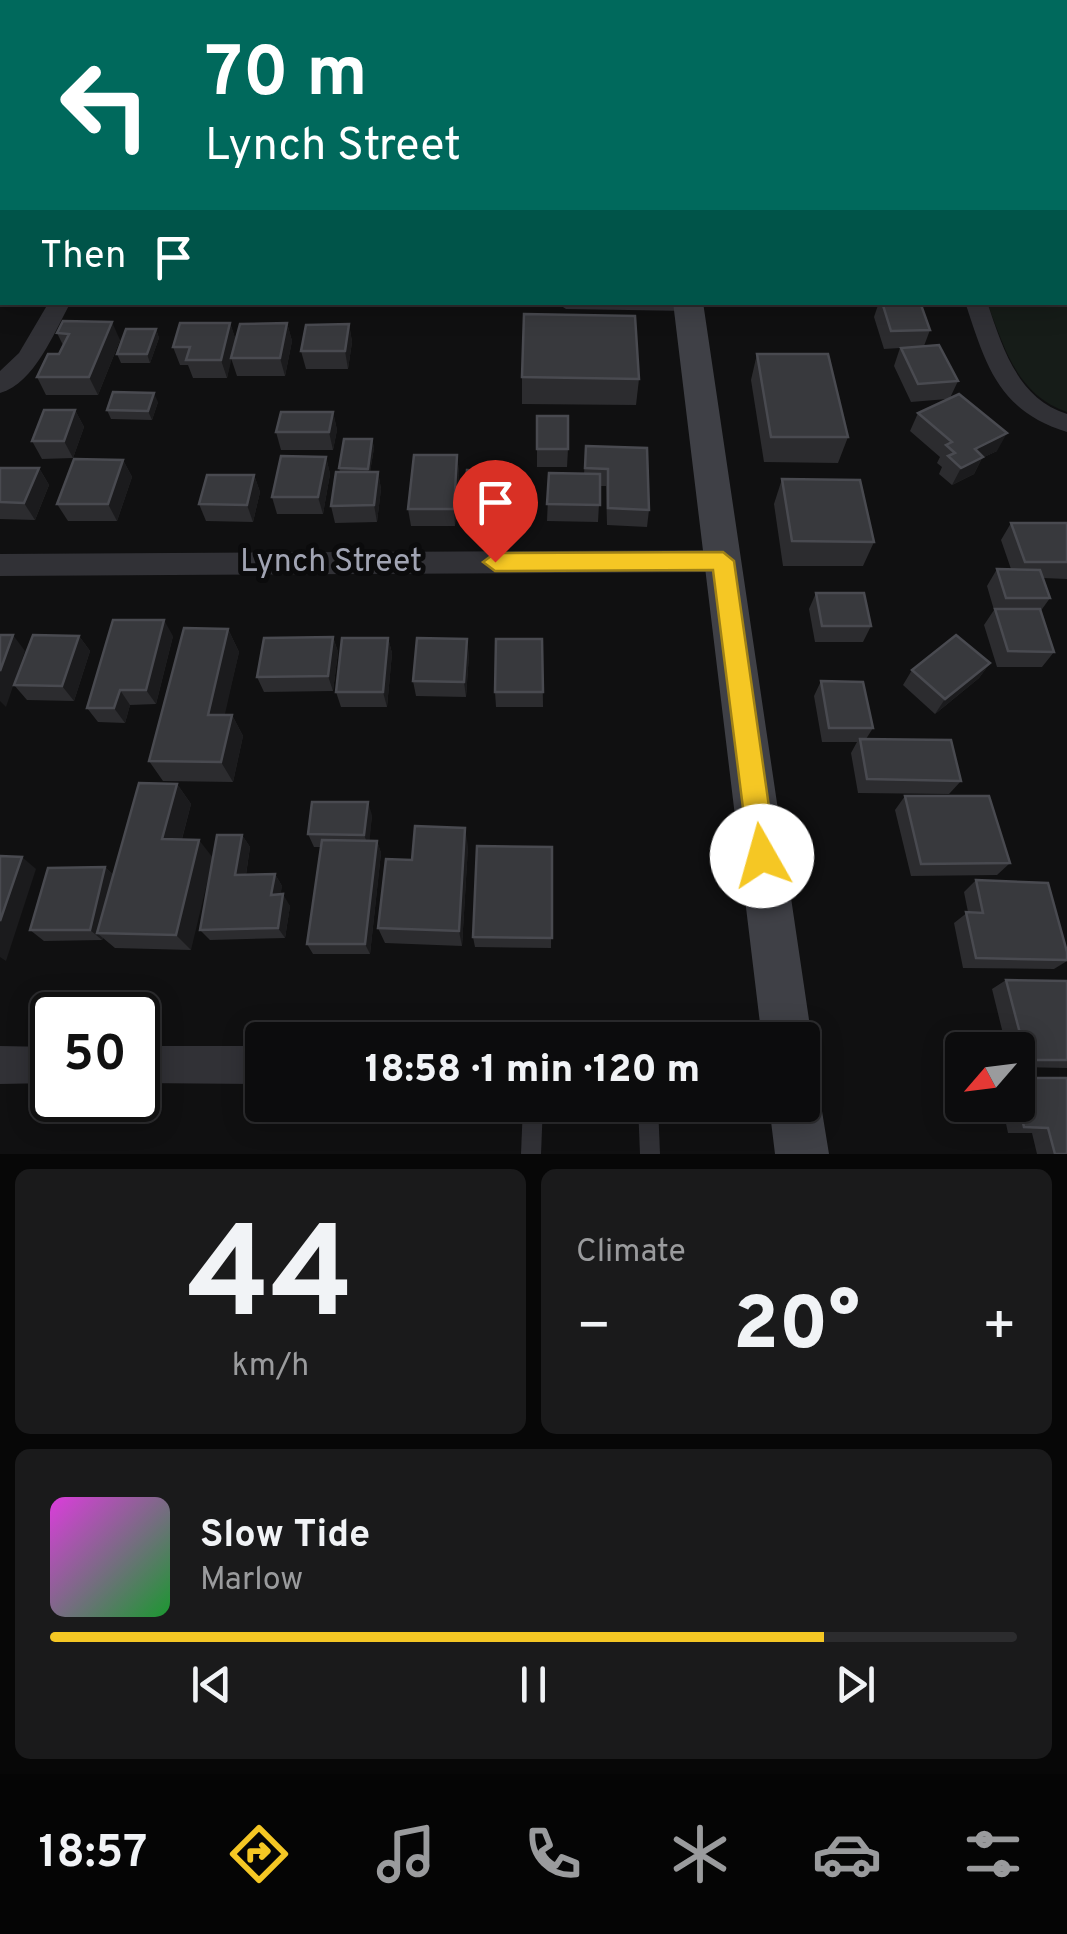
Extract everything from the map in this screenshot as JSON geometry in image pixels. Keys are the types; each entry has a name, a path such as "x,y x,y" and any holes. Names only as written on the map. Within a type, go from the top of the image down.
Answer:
{"main road":[{"path":"689,305 785,1022"},
{"path":"798,1122 802,1154"}],"street":[{"path":"0,385 28,358 58,305"},
{"path":"977,305 1002,374 1024,404 1067,423"},
{"name":"Lynch Street","path":"0,565 723,561"},
{"path":"0,1065 30,1065"},
{"path":"160,1065 245,1065"}],"lane":[{"path":"531,1154 532,1122"},
{"path":"649,1122 650,1154"}],"shaded area":[{"path":"988,305 1067,305 1067,412 1036,394 1007,353"}],"building":[{"path":"883,305 921,305 930,330 891,331"},
{"path":"524,314 635,316 639,379 522,377"},
{"path":"63,321 112,322 89,377 37,377 48,354 59,354 69,334 57,333"},
{"path":"180,323 230,323 221,360 186,360 190,347 173,347"},
{"path":"287,323 280,358 231,358 240,324"},
{"path":"349,324 345,351 301,351 306,325"},
{"path":"126,329 156,329 147,354 117,354"},
{"path":"939,345 958,381 918,384 901,348"},
{"path":"757,354 828,354 848,437 771,437"},
{"path":"113,392 154,393 148,411 107,410"},
{"path":"959,394 1007,433 975,449 983,457 961,468 948,456 955,453 946,445 952,442 918,413"},
{"path":"44,410 75,410 64,441 32,441"},
{"path":"281,412 333,412 329,432 276,432"},
{"path":"537,416 568,416 568,449 537,449"},
{"path":"344,439 372,439 368,469 339,468"},
{"path":"586,446 647,448 649,510 608,508 608,469 585,468"},
{"path":"414,455 457,455 454,509 408,509"},
{"path":"281,456 326,457 318,497 272,497"},
{"path":"74,459 123,460 108,504 57,504"},
{"path":"0,468 39,468 24,503 0,502"},
{"path":"467,470 490,471 489,478 524,478 523,507 464,506"},
{"path":"336,472 378,472 374,505 331,506"},
{"path":"549,473 600,474 600,505 547,504"},
{"path":"207,475 254,475 247,505 199,504"},
{"path":"782,479 860,480 874,542 792,541"},
{"path":"1011,523 1067,523 1067,562 1025,562"},
{"path":"997,569 1040,570 1050,598 1006,598"},
{"path":"816,593 864,593 871,626 822,626"},
{"path":"995,609 1040,609 1054,652 1008,651"},
{"path":"113,620 164,620 146,690 120,690 114,708 87,708"},
{"path":"184,628 228,629 208,715 232,715 221,762 149,761"},
{"path":"0,635 13,635 0,671"},
{"path":"33,635 79,636 62,686 14,685"},
{"path":"956,635 990,663 945,699 912,670"},
{"path":"333,637 328,676 257,677 264,638"},
{"path":"342,638 388,638 383,692 336,692"},
{"path":"417,638 467,639 464,682 413,681"},
{"path":"496,639 542,639 543,692 495,692"},
{"path":"821,681 863,682 873,728 829,728"},
{"path":"860,739 951,740 961,781 867,779"},
{"path":"139,783 177,784 162,839 199,840 176,935 97,933"},
{"path":"905,796 989,796 1010,863 921,864"},
{"path":"312,802 368,802 364,835 308,834"},
{"path":"415,826 465,828 459,931 378,928 386,859 412,860"},
{"path":"217,835 242,835 235,875 275,874 271,895 283,894 278,928 200,930"},
{"path":"322,840 377,841 365,944 307,944"},
{"path":"477,846 552,847 552,938 473,937"},
{"path":"0,856 22,857 0,921"},
{"path":"105,867 90,930 30,930 48,868"},
{"path":"976,880 1048,883 1067,960 976,958 966,912 983,913"},
{"path":"1006,980 1067,981 1067,1060 1035,1060 1035,1032 1020,1032"},
{"path":"1035,1078 1067,1078 1067,1154 1055,1154 1048,1128 1024,1127 1023,1122 1035,1122"}],"route":[{"path":"495,562 723,561 762,856"}]}
